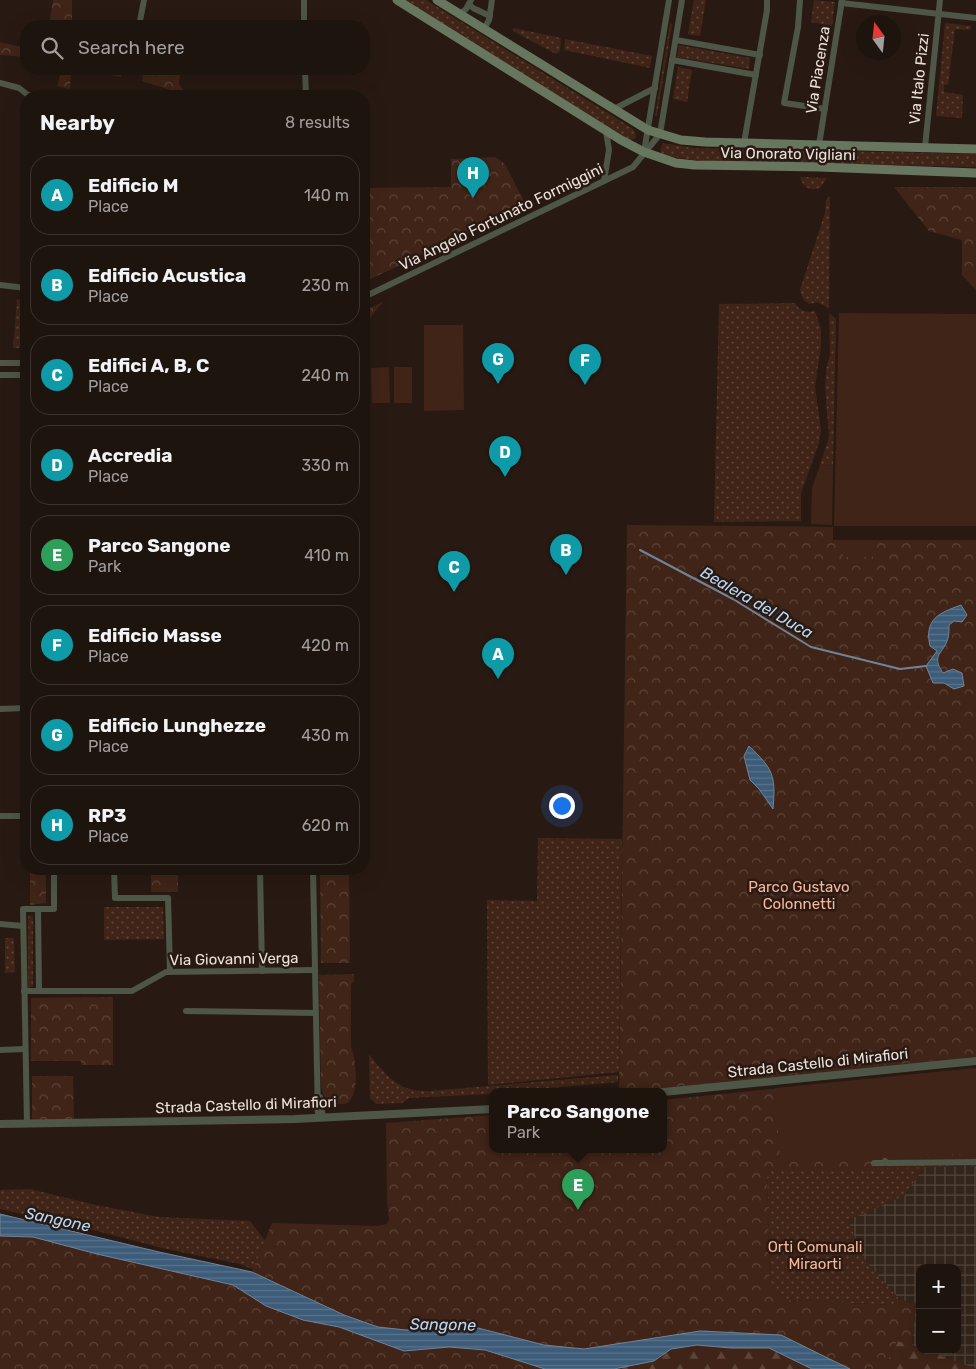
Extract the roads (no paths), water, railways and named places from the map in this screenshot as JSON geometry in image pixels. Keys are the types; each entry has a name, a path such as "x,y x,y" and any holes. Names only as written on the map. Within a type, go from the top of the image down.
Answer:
{"main road":[{"name":"Via Onorato Vigliani","path":"397,0 606,131 644,152 676,163 695,166 820,167 976,173"},
{"name":"Via Onorato Vigliani","path":"436,0 648,130 681,140 976,149"}],"street":[{"path":"140,20 144,0"},
{"path":"304,0 304,20"},
{"path":"484,29 490,16 492,0"},
{"path":"644,152 669,0"},
{"path":"660,134 682,0"},
{"name":"Via Onorato Vigliani","path":"744,143 760,55 767,0"},
{"path":"800,0 798,27 784,103 824,109"},
{"path":"939,14 940,0"},
{"name":"Via Piacenza","path":"819,145 841,1"},
{"name":"Via Italo Pizzi","path":"841,1 976,18"},
{"path":"460,14 470,2 473,8 490,16"},
{"name":"Via Italo Pizzi","path":"924,147 939,14"},
{"path":"676,40 760,55"},
{"path":"672,60 756,75"},
{"path":"305,75 306,90"},
{"path":"0,83 22,90"},
{"path":"614,109 655,88"},
{"path":"604,181 608,150 606,131"},
{"name":"Via Angelo Fortunato Formiggini","path":"370,294 634,166 660,134"},
{"path":"0,285 20,287"},
{"path":"0,363 20,363"},
{"path":"0,375 20,375"},
{"path":"0,709 20,708"},
{"path":"0,816 20,816"},
{"path":"26,1124 23,909 54,909 54,875"},
{"path":"114,875 115,898 168,898 170,972"},
{"path":"260,875 262,971"},
{"path":"314,875 316,1013 321,1118"},
{"path":"38,909 39,992"},
{"path":"0,924 23,926"},
{"name":"Via Giovanni Verga","path":"24,991 132,991 170,972 315,970"},
{"path":"186,1012 316,1013"},
{"path":"0,1050 25,1050"},
{"name":"Strada Castello di Mirafiori","path":"667,1092 976,1061"},
{"name":"Strada Castello di Mirafiori","path":"0,1124 321,1118 489,1109"},
{"path":"874,1163 976,1162"}],"water":[{"path":"961,605 967,615 962,622 954,621 949,625 948,638 938,658 939,667 943,673 953,669 962,673 964,686 954,689 944,683 933,683 926,666 937,651 930,646 929,629 931,623 940,614"},
{"path":"749,746 771,773 774,788 773,809 750,780 744,756"},
{"path":"0,1214 252,1272 344,1315 378,1327 406,1330 478,1328 544,1345 584,1349 700,1331 781,1335 850,1369 812,1369 769,1348 731,1348 697,1345 671,1349 654,1361 614,1369 545,1369 485,1350 449,1347 404,1351 339,1327 303,1320 266,1306 233,1285 97,1254 33,1237 0,1236"}],"waterway":[{"name":"Bealera del Duca","path":"640,550 733,599 811,647 900,669 926,666"}],"place":[{"name":"RP3","path":"473,198"},
{"name":"Edificio Lunghezze","path":"498,384"},
{"name":"Edificio Masse","path":"585,385"},
{"name":"Accredia","path":"505,477"},
{"name":"Edificio Acustica","path":"566,575"},
{"name":"Edifici A, B, C","path":"454,592"},
{"name":"Edificio M","path":"498,679"},
{"name":"Parco Sangone","path":"578,1210"}],"park label":[{"name":"Parco Gustavo Colonnetti","path":"799,896"},
{"name":"Orti Comunali Miraorti","path":"815,1256"}],"water label":[{"name":"Sangone","path":"58,1219"},
{"name":"Sangone","path":"443,1324"}]}
